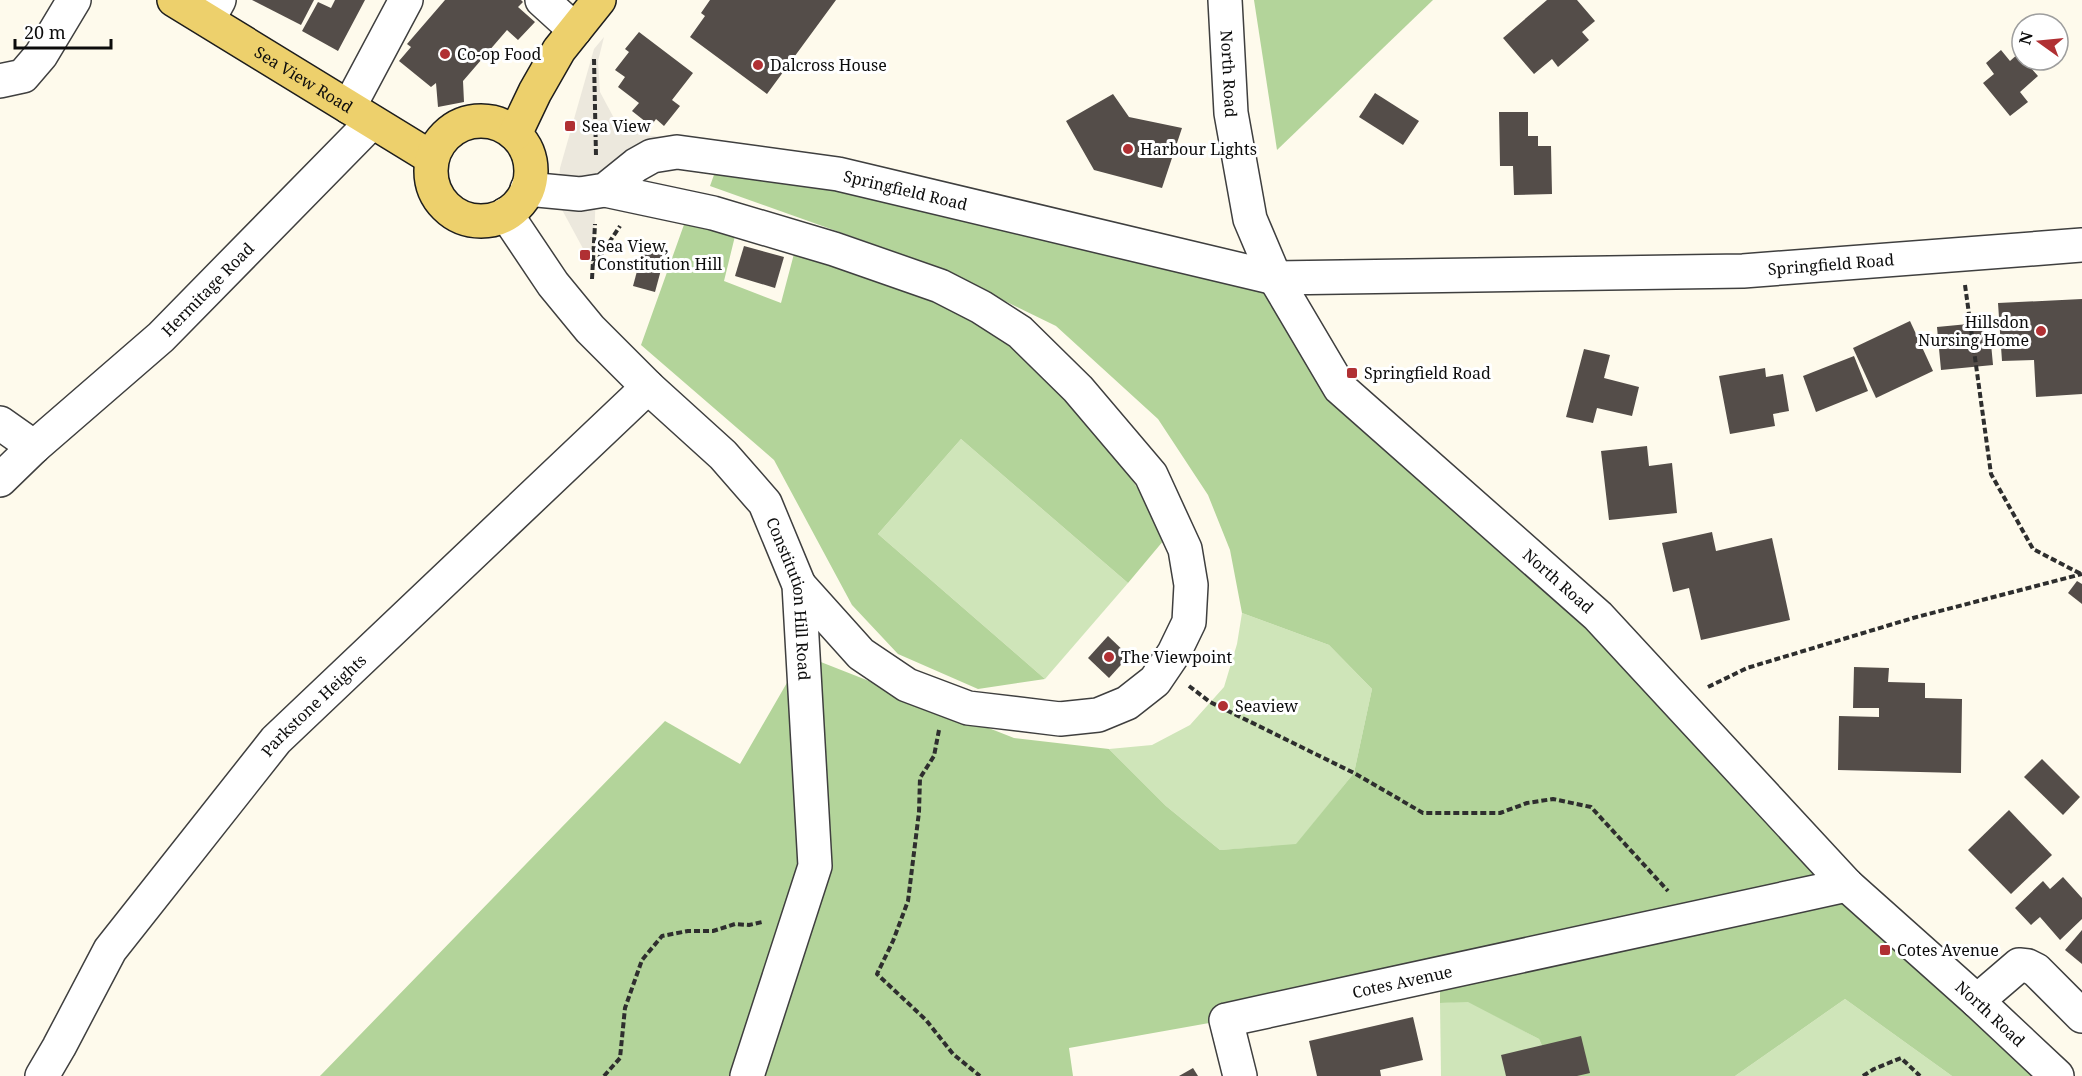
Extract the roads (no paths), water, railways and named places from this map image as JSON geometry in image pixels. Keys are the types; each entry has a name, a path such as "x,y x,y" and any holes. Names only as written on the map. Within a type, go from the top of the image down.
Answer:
{"main road":[{"name":"Sea View Road","path":"174,0 213,10 361,114 432,158"},
{"path":"515,134 559,50 589,12"},
{"path":"489,121 515,134 523,145 529,157 531,171 527,189 524,197 506,214 490,220 473,220 457,215 444,205 434,191 430,174 432,158 438,144 448,133 467,123 489,121"}],"street":[{"path":"0,81 23,76 40,55 74,0"},
{"name":"Hermitage Road","path":"0,480 34,447 161,336 361,114 406,0"},
{"path":"542,0 589,12"},
{"name":"North Road","path":"1225,0 1231,113 1250,219 1275,278 1340,388 1598,616 1847,885 2057,1076"},
{"name":"Springfield Road","path":"601,191 652,156 676,152 838,174 1275,278 1743,271 2082,246"},
{"path":"527,189 580,194 601,191 713,213 834,249 940,286 981,307 1020,332 1078,388 1152,475 1185,549 1191,585 1189,622 1174,652 1155,681 1127,703 1098,714 1060,719 968,708 907,685 861,654 799,585"},
{"name":"Constitution Hill Road","path":"506,214 553,284 590,329 648,387 723,455 765,503 799,585 815,866 747,1076"},
{"name":"Parkstone Heights","path":"42,1076 110,950 276,740 648,387"},
{"path":"0,423 34,447"},
{"name":"Cotes Avenue","path":"1240,1076 1226,1020 1847,885"},
{"path":"1977,1001 2019,965 2028,966 2036,970 2082,1017"}],"place":[{"name":"Co-op Food","path":"445,54"},
{"name":"Dalcross House","path":"758,65"},
{"name":"Sea View","path":"570,126"},
{"name":"Harbour Lights","path":"1128,149"},
{"name":"Sea View, Constitution Hill","path":"585,255"},
{"name":"Hillsdon Nursing Home","path":"2041,331"},
{"name":"Springfield Road","path":"1352,373"},
{"name":"The Viewpoint","path":"1109,657"},
{"name":"Seaview","path":"1223,706"},
{"name":"Cotes Avenue","path":"1885,950"}]}
